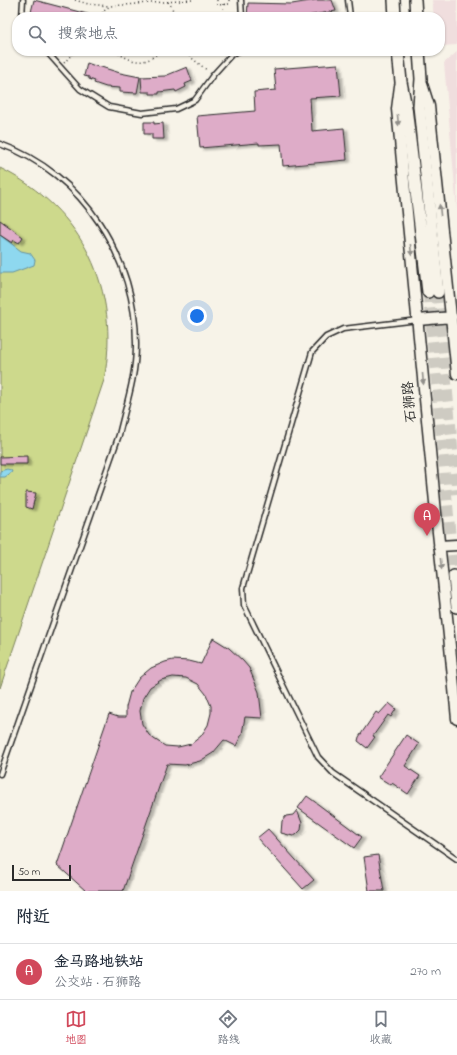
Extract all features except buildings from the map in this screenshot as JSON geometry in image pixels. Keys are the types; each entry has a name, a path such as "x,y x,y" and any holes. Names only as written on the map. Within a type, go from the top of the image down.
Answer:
{"main road":[{"path":"394,0 395,12"},
{"path":"415,0 416,12"},
{"name":"石狮路","path":"398,56 401,82 433,292 419,106 421,79 419,56"},
{"path":"454,576 457,607"}],"street":[{"name":"石狮路","path":"421,79 429,106 457,374"},
{"name":"石狮路","path":"401,82 397,109 457,719"},
{"path":"418,320 452,317"},
{"path":"439,546 457,545"}],"lane":[{"path":"23,12 24,0"},
{"path":"241,0 242,12"},
{"path":"348,0 349,12"},
{"path":"50,56 80,89 108,107 142,113 176,109 195,100 213,75 230,56"},
{"path":"0,144 32,160 58,178 81,200 101,225 116,253 128,283 134,315 136,347 133,378 119,435 0,774"},
{"path":"418,320 343,329 326,337 312,352 243,588 243,599 244,605 318,757 333,774 457,859"}],"path":[{"path":"75,0 88,4 110,6 192,0"},
{"path":"217,0 217,4 229,4 229,0"},
{"path":"168,2 172,7 173,12"},
{"path":"223,4 224,12"},
{"path":"103,12 110,6"},
{"path":"60,68 71,56"},
{"path":"121,56 135,62 147,61 156,56"},
{"path":"189,56 213,75"}],"shaded area":[{"path":"432,0 457,0 457,45 445,46 445,12 433,12"},
{"path":"457,52 457,210 444,63"}],"green space":[{"path":"0,168 29,185 54,206 74,229 90,256 100,284 107,315 108,347 104,380 0,688"}],"water":[{"path":"0,235 21,251 30,253 35,260 34,265 12,273 0,273"},
{"path":"7,469 11,470 12,472 5,477 0,477 0,471"}],"tunnel":[{"path":"428,292 454,576"},
{"path":"438,292 457,494"}],"place":[{"name":"金马路地铁站","path":"427,536"}]}
